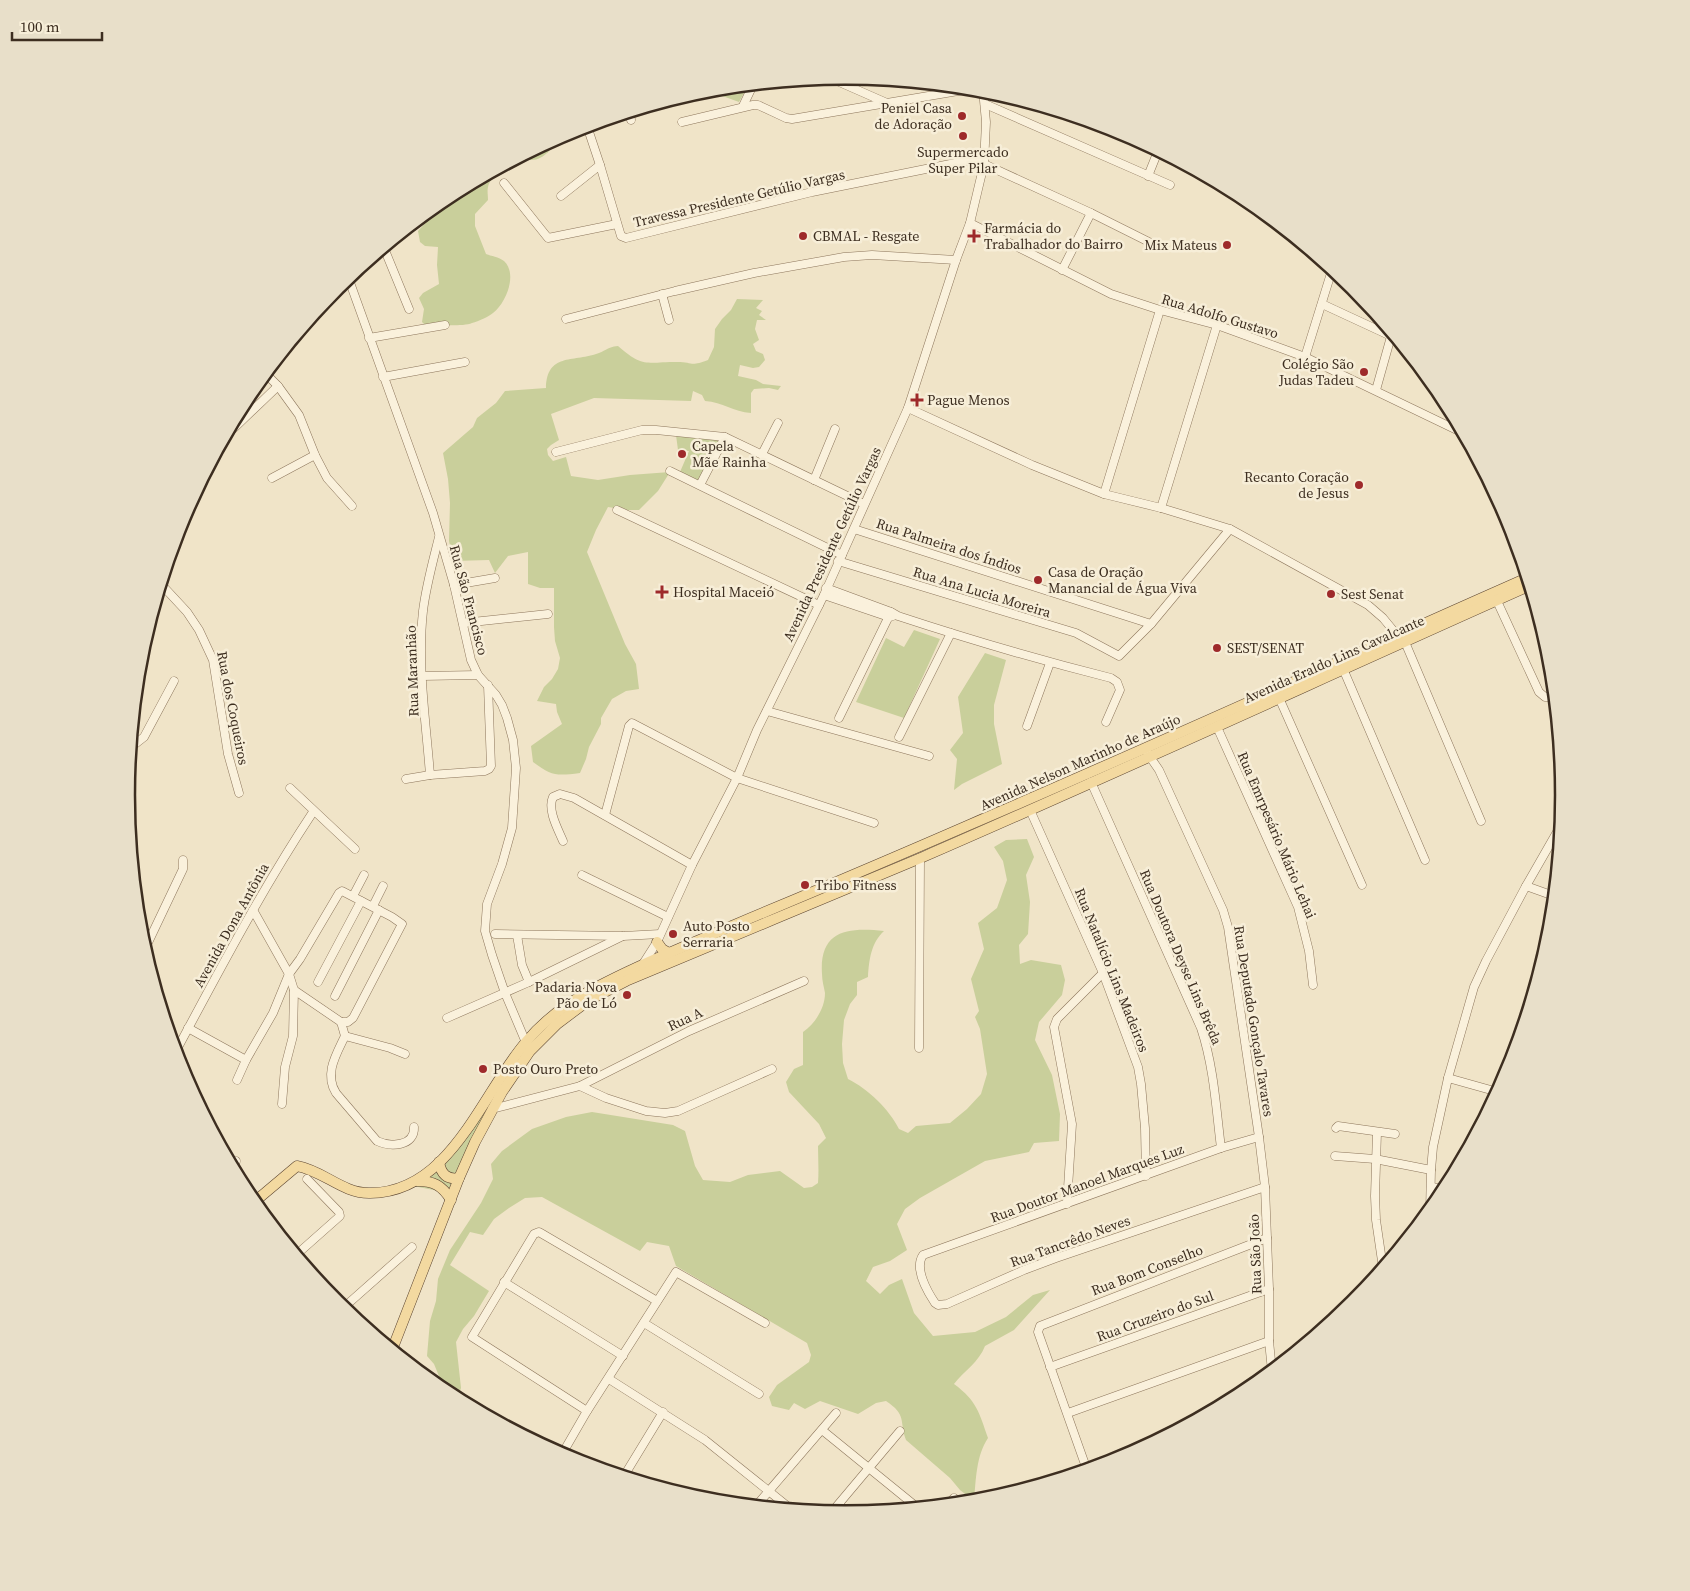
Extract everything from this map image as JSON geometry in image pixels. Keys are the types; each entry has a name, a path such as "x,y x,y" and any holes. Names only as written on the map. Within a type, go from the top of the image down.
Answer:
{"main road":[{"name":"Avenida Nelson Marinho de Araújo","path":"626,981 808,899 972,830 1146,753 1367,654 1522,580"},
{"name":"Avenida Eraldo Lins Cavalcante","path":"1401,638 1524,589"},
{"name":"Avenida Eraldo Lins Cavalcante","path":"1146,753 1217,727 1280,700 1344,671 1367,654"},
{"name":"Avenida Nelson Marinho de Araújo","path":"641,966 669,953 808,899 920,858 972,830 1030,810 1092,782 1146,753"},
{"path":"659,938 662,949 669,953"},
{"path":"259,1198 297,1166 314,1171 342,1187 360,1192 386,1192 416,1181 426,1175 456,1143 543,1025 580,997 641,966"},
{"path":"394,1344 450,1200 475,1142 528,1046 589,1000 626,981"},
{"path":"439,1162 444,1174 451,1178 459,1178"},
{"path":"416,1181 438,1184 450,1200"}],"street":[{"path":"846,85 887,103"},
{"path":"743,106 750,91"},
{"path":"682,122 743,106 758,105 792,119 855,111 887,103 948,93"},
{"name":"Avenida Presidente Getúlio Vargas","path":"626,981 641,966 659,938 692,864 736,778 819,605 908,408 956,260 970,223 984,160 984,99"},
{"path":"985,104 1170,185"},
{"name":"Travessa Presidente Getúlio Vargas","path":"589,133 621,236 626,238 812,192 984,160"},
{"path":"1148,176 1156,157"},
{"path":"984,160 1151,243"},
{"path":"561,196 600,165"},
{"path":"504,183 548,238 617,224"},
{"path":"1062,270 1091,213"},
{"name":"Rua Adolfo Gustavo","path":"970,223 1111,294 1216,325 1264,344 1305,356 1452,428"},
{"path":"386,253 409,309"},
{"path":"566,318 754,273 844,257 872,255 956,260"},
{"path":"1305,356 1330,277"},
{"name":"Rua São Francisco","path":"351,286 433,513 454,585 468,651 478,675 496,695 507,718 513,740 516,768 512,828 502,864 487,904 484,922 486,938 505,993 528,1046"},
{"path":"662,294 669,320"},
{"path":"1322,304 1382,331"},
{"path":"1104,494 1160,310"},
{"path":"369,338 446,325"},
{"path":"1162,508 1216,325"},
{"path":"1376,390 1390,340"},
{"path":"383,376 465,362"},
{"path":"270,379 291,402 299,415 326,478 352,506"},
{"path":"242,420 278,386"},
{"path":"908,408 1032,465 1104,494 1162,508 1230,529 1368,605 1401,638 1481,821"},
{"path":"762,454 778,424"},
{"path":"814,480 835,429"},
{"path":"556,452 642,430 725,437 864,504"},
{"path":"700,486 725,437"},
{"path":"272,478 315,455"},
{"name":"Rua Ana Lucia Moreira","path":"670,470 817,544 840,558 1076,633 1103,646 1115,655 1122,655 1151,624"},
{"path":"617,510 819,605"},
{"name":"Rua Palmeira dos Índios","path":"854,529 1151,624"},
{"path":"1151,624 1230,529"},
{"name":"Rua Maranhão","path":"430,775 421,658 423,611 439,537"},
{"path":"454,585 495,578"},
{"name":"Rua dos Coqueiros","path":"166,589 187,612 199,630 213,660 228,754 239,793"},
{"path":"825,592 1050,663 1111,678 1117,682 1120,690 1106,722"},
{"path":"1497,601 1539,692 1548,697"},
{"path":"463,623 548,614"},
{"path":"839,718 893,615"},
{"path":"899,737 951,633"},
{"path":"1027,726 1050,663"},
{"path":"1344,671 1425,860"},
{"path":"422,676 478,675"},
{"path":"137,743 144,737 174,681"},
{"path":"406,779 430,775 485,772 489,770 491,766 488,685"},
{"path":"1280,700 1362,885"},
{"path":"767,711 929,756"},
{"path":"605,815 629,726 631,723 634,723 736,778 874,823"},
{"name":"Rua Emrpesário Mário Lehai","path":"1217,727 1298,907 1309,951 1313,985"},
{"name":"Rua Deputado Gonçalo Tavares","path":"1146,753 1163,779 1223,910 1228,927 1260,1136"},
{"name":"Rua Doutora Deyse Lins Brêda","path":"1092,782 1204,1036 1211,1064 1221,1148"},
{"path":"290,788 313,812 355,849"},
{"path":"563,842 551,805 551,801 556,795 574,798 692,864"},
{"name":"Rua Natalício Lins Madeiros","path":"1030,810 1103,973 1138,1067 1145,1128 1146,1176"},
{"name":"Avenida Dona Antônia","path":"180,1044 253,910 292,843 313,812"},
{"path":"1431,1198 1433,1147 1448,1078 1474,987 1526,886 1554,837"},
{"path":"919,1048 920,858"},
{"path":"149,939 183,869 183,860"},
{"path":"353,896 364,875"},
{"path":"582,875 668,917"},
{"path":"335,996 376,908 383,886"},
{"path":"1526,886 1548,894"},
{"path":"238,1080 246,1060 273,1013 289,974 300,959 338,893 342,891 402,922 352,1020 341,1022 294,990"},
{"path":"318,982 361,901"},
{"path":"253,910 289,974 294,990 293,1036 285,1067 282,1104"},
{"path":"494,934 659,938"},
{"path":"517,935 522,965 529,982"},
{"path":"447,1018 529,982 623,936"},
{"path":"1067,1204 1072,1124 1054,1027 1057,1019 1103,973"},
{"name":"Rua A","path":"492,1109 563,1092 580,1086 689,1031 804,981"},
{"path":"341,1022 345,1036 333,1062 330,1076 332,1087 336,1093 377,1141 382,1144 394,1145 407,1142 412,1138 414,1127"},
{"path":"188,1028 246,1060"},
{"path":"345,1036 406,1054"},
{"path":"580,1086 606,1098 646,1111 665,1113 678,1111 772,1069"},
{"path":"1448,1078 1490,1092"},
{"path":"502,1092 513,1103"},
{"path":"1336,1128 1338,1126 1395,1134"},
{"path":"1377,1132 1376,1220 1382,1261"},
{"name":"Rua Doutor Manoel Marques Luz","path":"923,1255 1221,1148 1260,1136"},
{"name":"Rua São João","path":"1260,1136 1265,1187 1271,1364"},
{"path":"1335,1156 1376,1159 1431,1170"},
{"path":"300,1251 340,1218 340,1214 308,1179"},
{"path":"1431,1186 1438,1187"},
{"name":"Rua Tancrêdo Neves","path":"923,1255 920,1260 920,1272 932,1297 938,1305 942,1305 1056,1258 1265,1187"},
{"path":"587,1411 472,1337 504,1282 536,1232 539,1232 657,1301"},
{"name":"Rua Bom Conselho","path":"1050,1367 1038,1329 1043,1324 1267,1238"},
{"path":"349,1303 412,1247"},
{"path":"565,1449 587,1411 676,1272 766,1323"},
{"path":"504,1282 623,1356"},
{"name":"Rua Cruzeiro do Sul","path":"1050,1367 1269,1289"},
{"path":"644,1323 759,1394"},
{"path":"1068,1413 1269,1342"},
{"path":"1050,1367 1085,1464"},
{"path":"609,1379 705,1440 783,1503"},
{"path":"627,1471 663,1412"},
{"path":"761,1501 836,1413"},
{"path":"822,1430 911,1502"},
{"path":"837,1506 900,1431"}],"green space":[{"path":"744,92 739,102 723,96"},
{"path":"551,149 544,156 528,160 531,158"},
{"path":"492,179 489,184 488,200 475,214 475,226 486,254 504,261 510,273 509,288 506,296 493,313 478,321 463,325 426,326 422,322 424,309 419,298 423,293 439,284 438,247 425,246 420,242 418,231 427,222 450,205"},
{"path":"737,299 763,300 756,308 762,311 759,315 766,320 757,320 755,329 759,340 753,344 756,351 763,354 765,360 759,367 753,368 740,365 738,376 756,380 763,384 781,386 778,390 769,388 754,389 751,393 751,413 705,401 702,395 693,391 691,401 594,398 551,414 559,440 547,449 548,455 553,461 566,457 571,476 598,480 670,472 658,491 639,510 608,507 587,552 625,644 636,664 639,689 626,691 612,699 601,718 601,724 589,747 580,773 555,774 533,762 531,746 562,724 556,704 537,701 544,687 558,669 560,658 555,641 554,588 540,588 528,584 528,552 508,556 495,573 489,560 453,561 449,541 450,503 448,479 443,453 473,427 477,418 496,403 505,391 546,388 547,377 551,369 563,361 596,354 618,346 633,358 651,363 677,362 694,364 708,360 714,347 715,329 731,310"},
{"path":"676,435 722,438 699,481 680,472 689,451 678,450"},
{"path":"914,630 940,639 904,718 856,702 886,638 904,647"},
{"path":"985,653 1006,660 994,705 994,724 1002,764 954,790 957,759 950,750 963,733 958,697"},
{"path":"1027,839 1034,857 1026,875 1030,902 1028,934 1019,945 1020,964 1031,960 1061,965 1065,980 1062,995 1039,1022 1035,1040 1052,1075 1060,1114 1059,1141 1034,1143 1029,1152 985,1161 920,1198 905,1209 897,1224 907,1250 890,1261 873,1267 866,1281 880,1294 889,1285 902,1279 914,1313 933,1336 975,1332 1006,1317 1033,1295 1050,1290 1014,1330 985,1346 975,1362 954,1384 968,1396 976,1408 988,1438 979,1460 975,1494 966,1495 950,1478 906,1440 900,1414 886,1401 876,1403 858,1414 820,1401 805,1409 794,1403 789,1410 772,1406 769,1397 777,1385 809,1362 811,1355 807,1343 676,1266 669,1246 647,1242 640,1251 542,1197 525,1198 509,1208 494,1219 483,1235 470,1232 450,1265 489,1291 456,1342 461,1388 460,1392 440,1379 434,1364 427,1356 430,1321 436,1301 438,1279 450,1250 481,1203 493,1179 491,1164 502,1151 532,1129 566,1117 592,1112 673,1125 685,1131 695,1166 703,1180 730,1182 748,1175 780,1171 804,1188 812,1187 818,1183 818,1146 826,1138 819,1124 789,1092 786,1082 794,1069 803,1065 803,1032 812,1025 825,999 822,959 825,948 838,934 859,930 884,931 873,946 868,977 857,982 857,995 850,1004 844,1020 843,1063 848,1079 870,1094 890,1114 899,1129 908,1133 916,1126 950,1123 967,1109 981,1094 987,1074 980,1029 975,1017 979,1011 971,979 984,949 978,923 997,908 1007,880 1003,861 994,847 1006,840"},
{"path":"485,1111 457,1179 445,1196 439,1191 413,1186"}],"place":[{"name":"Peniel Casa de Adoração","path":"962,116"},
{"name":"Supermercado Super Pilar","path":"963,136"},
{"name":"CBMAL - Resgate","path":"803,236"},
{"name":"Farmácia do Trabalhador do Bairro","path":"974,236"},
{"name":"Mix Mateus","path":"1227,245"},
{"name":"Colégio São Judas Tadeu","path":"1364,372"},
{"name":"Pague Menos","path":"917,400"},
{"name":"Capela Mãe Rainha","path":"682,454"},
{"name":"Recanto Coração de Jesus","path":"1359,485"},
{"name":"Casa de Oração Manancial de Água Viva","path":"1038,580"},
{"name":"Hospital Maceió","path":"662,592"},
{"name":"Sest Senat","path":"1331,594"},
{"name":"SEST/SENAT","path":"1217,648"},
{"name":"Tribo Fitness","path":"805,885"},
{"name":"Auto Posto Serraria","path":"673,934"},
{"name":"Padaria Nova Pão de Ló","path":"627,995"},
{"name":"Posto Ouro Preto","path":"483,1069"}]}
